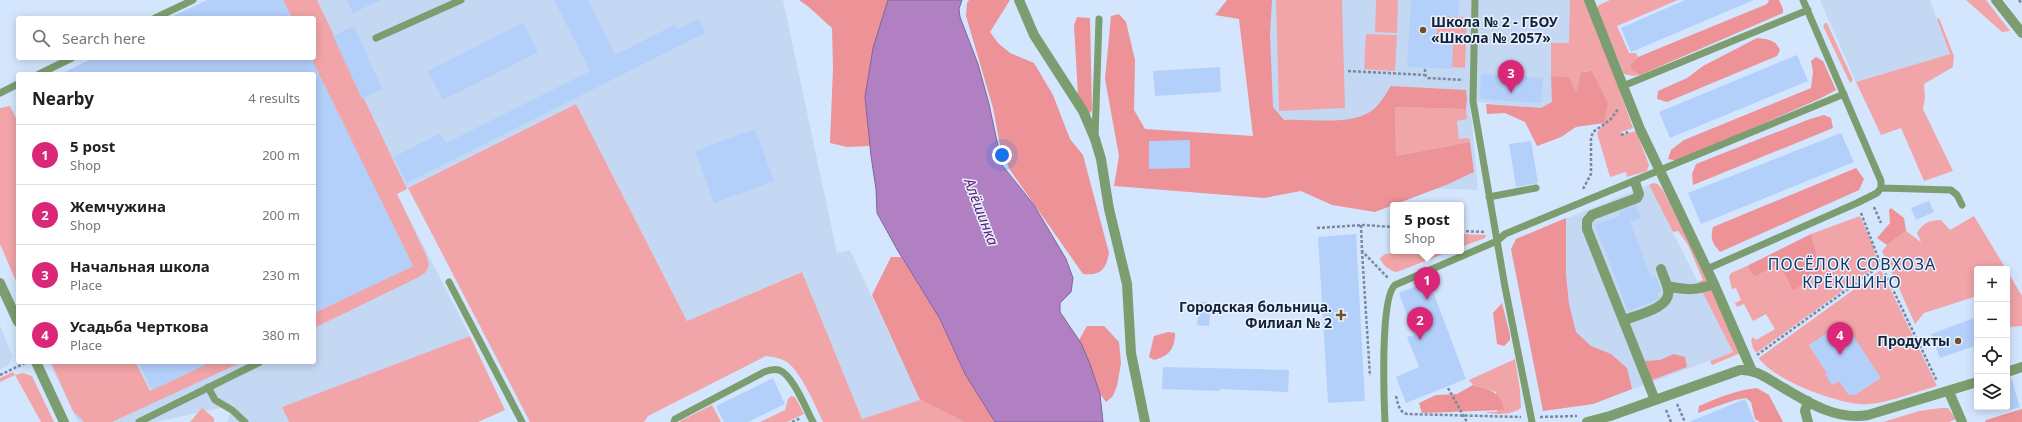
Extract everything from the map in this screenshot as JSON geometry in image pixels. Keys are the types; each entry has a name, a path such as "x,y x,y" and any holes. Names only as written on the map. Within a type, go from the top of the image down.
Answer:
{"street":[{"path":"1020,0 1034,34 1083,111 1095,139 1126,284 1131,353 1145,422"},
{"path":"1589,0 1627,96 1660,172 1714,284 1752,371"},
{"path":"1996,0 2022,33"},
{"path":"1634,182 1639,194 1637,198 1592,215 1587,221 1587,229 1656,400"},
{"path":"1624,320 1664,304 1668,298 1667,286 1661,269"},
{"path":"0,283 16,318"},
{"path":"1667,286 1688,290 1701,289 1714,284"},
{"path":"37,364 64,422"},
{"path":"2010,371 2022,367"},
{"path":"1590,420 1656,400 1740,370 1752,371 1808,401 1840,415 1858,417"},
{"path":"1849,422 1858,417 1946,393 1974,383"},
{"path":"1946,393 1962,422"},
{"path":"1808,401 1805,411 1808,422"}],"lane":[{"path":"159,16 193,0"},
{"path":"376,38 461,0"},
{"path":"1475,0 1473,101 1495,233 1532,420"},
{"path":"1803,0 1881,181 1881,188"},
{"path":"1623,86 1808,10"},
{"path":"1095,139 1099,19"},
{"path":"43,72 68,60"},
{"path":"0,93 16,85"},
{"path":"1385,422 1384,370 1386,319 1388,298 1391,288 1395,285 1497,241 1505,234 1660,172 1844,94"},
{"path":"1489,198 1536,188"},
{"path":"1707,269 1857,203 1869,197 1881,188 1950,190 1957,195 1962,205"},
{"path":"449,282 522,422"},
{"path":"139,422 256,364"},
{"path":"674,422 675,419 750,379 773,369 781,371 789,377 813,422"},
{"path":"208,387 215,400 232,410 245,422"}],"path":[{"path":"2019,0 2022,4"},
{"path":"1425,69 1426,76"},
{"path":"1348,72 1426,76 1430,79 1473,80"},
{"path":"1582,191 1591,174 1591,138 1593,132 1610,120 1627,96"},
{"path":"1869,197 1881,223"},
{"path":"1857,203 1881,265 1946,393"},
{"path":"1317,228 1361,225 1390,227"},
{"path":"1361,225 1370,376"},
{"path":"1464,231 1495,233"},
{"path":"1362,251 1395,285"},
{"path":"1754,358 1881,265"},
{"path":"0,375 23,364"},
{"path":"1448,388 1467,422"},
{"path":"1395,391 1399,407 1403,413 1463,415 1532,420 1590,420"},
{"path":"1672,394 1685,422"},
{"path":"1664,407 1671,422"}],"shaded area":[{"path":"207,0 783,0 837,253 850,250 920,400 862,419 801,272 687,321 576,104 397,194 470,336 283,407 289,422 227,422 233,405 156,422 78,422 50,364 316,364 316,72 65,72 89,60 316,60 316,16 302,16"},
{"path":"283,0 317,0 407,189 397,194 427,257 429,266 425,273 417,278 316,327 316,312 413,266 312,60 316,60 316,16 291,16"},
{"path":"799,0 888,0 865,97 870,146 847,147 830,143 833,68 832,28"},
{"path":"969,0 1010,0 990,32 998,43 1010,53 1034,63 1053,95 1070,139 1083,155 1109,253 1102,270 1094,274 1083,274 1010,170 1001,150 993,108 966,16 967,3"},
{"path":"1227,0 1272,0 1270,34 1273,107 1284,120 1343,120 1365,115 1374,109 1391,86 1466,90 1466,109 1395,107 1396,156 1470,142 1474,172 1446,185 1401,202 1390,202 1390,206 1375,212 1332,205 1301,191 1264,198 1114,186 1119,156 1105,79 1111,16 1119,14 1126,22 1135,60 1134,110 1145,129 1253,136 1239,19 1215,15"},
{"path":"1263,0 1570,0 1604,117 1470,101 1478,190 1269,183"},
{"path":"1276,0 1342,0 1345,108 1279,111"},
{"path":"1376,0 1398,0 1397,33 1375,32"},
{"path":"1570,0 1587,0 1633,128 1621,132 1621,135 1636,131 1649,165 1647,171 1627,177 1626,172 1610,177 1597,133 1604,123 1591,70 1585,71 1579,81 1576,92 1569,77 1551,76 1551,43 1569,43"},
{"path":"1610,0 1678,0 1617,26 1629,53 1636,53 1638,57 1631,64 1631,70 1640,75 1633,76 1624,74 1597,8 1599,5"},
{"path":"1769,0 1779,0 1783,13 1640,75 1631,70 1631,64 1638,57 1767,4"},
{"path":"1820,0 1930,0 1950,54 1856,82"},
{"path":"1966,0 1986,0 2010,31 2002,32"},
{"path":"1437,16 1467,17 1465,68 1452,67 1452,45 1436,44"},
{"path":"1077,17 1090,18 1092,110 1089,115 1078,96 1074,25"},
{"path":"1939,18 1954,56 1953,67 1924,84 1925,98 1923,109 1953,171 1924,181 1901,128 1881,135 1856,82 1950,54 1937,19"},
{"path":"1827,23 1853,80 1850,83 1823,26"},
{"path":"1366,34 1397,35 1395,71 1364,69"},
{"path":"1757,38 1774,42 1780,50 1777,56 1667,102 1657,99 1658,91 1687,78 1703,66"},
{"path":"1816,57 1823,61 1836,90 1819,99 1678,161 1668,159 1671,150 1684,140 1811,88 1813,72 1811,61"},
{"path":"1591,70 1608,103 1604,123 1576,127 1561,137 1537,146 1525,122 1505,113 1487,114 1486,104 1541,108 1552,102 1551,76 1569,77 1576,92 1581,73"},
{"path":"576,104 687,321 802,272 862,419 920,400 964,422 823,422 808,390 793,367 787,362 766,356 648,416 644,422 530,422 408,188"},
{"path":"10,106 16,118 16,281 0,244 0,108"},
{"path":"1395,107 1466,109 1467,119 1457,121 1459,139 1469,138 1470,142 1396,156"},
{"path":"1824,115 1831,118 1833,128 1693,185 1692,174 1696,164 1810,119"},
{"path":"1856,168 1864,179 1859,190 1720,252 1713,243 1713,227"},
{"path":"1653,183 1658,184 1664,192 1710,283 1700,287 1698,282 1703,280 1688,245 1678,231 1673,232 1649,185"},
{"path":"1649,185 1733,352 1593,404 1543,411 1511,249 1516,239"},
{"path":"1891,208 1904,218 1906,231 1887,245 1877,238 1890,223 1889,210"},
{"path":"1860,216 1873,246 1878,265 1756,353 1751,340 1753,337 1756,340 1775,329 1766,314 1753,321 1744,304 1737,307 1735,303 1741,300 1736,288 1732,289 1729,277 1731,273 1747,266 1754,277 1776,266 1785,275 1793,291 1827,270 1819,262 1811,234"},
{"path":"1974,216 2004,266 1974,266 1974,297 1924,313 1915,324 1882,251 1887,245 1906,231 1921,242 1917,233 1924,224 1930,221 1941,220 1950,230"},
{"path":"1566,218 1566,275 1569,304 1576,332 1591,346 1611,354 1627,368 1632,389 1593,404 1543,411 1511,249 1516,239"},
{"path":"1464,234 1486,235 1485,238 1464,246"},
{"path":"1811,234 1819,262 1827,270 1793,291 1785,275 1776,266 1754,277 1747,266"},
{"path":"1385,254 1443,254 1397,272 1387,267 1381,261 1380,258"},
{"path":"891,257 901,257 940,319 965,374 995,422 964,422 920,400 872,295"},
{"path":"1881,270 1937,386 1886,401 1858,404 1826,396 1792,383 1766,366 1759,358","holes":["1844,323 1880,378 1856,394 1849,395 1839,381 1832,385 1831,371 1823,367 1809,345"]},
{"path":"2010,276 2022,296 2022,326 2010,327"},
{"path":"1712,287 1743,352 1712,365 1710,361 1733,352 1702,291"},
{"path":"1502,303 1510,335 1510,340 1504,346 1497,344 1493,313"},
{"path":"0,325 12,356 8,366 0,370"},
{"path":"1087,326 1104,326 1119,342 1121,363 1117,386 1113,396 1106,402 1100,394 1090,364 1079,340"},
{"path":"1168,332 1175,333 1174,343 1170,351 1164,356 1154,360 1149,357 1154,336"},
{"path":"470,336 505,410 478,422 289,422 282,407"},
{"path":"1674,354 1685,357 1687,367 1652,380 1645,361 1660,360"},
{"path":"1515,359 1521,408 1513,412 1503,414 1485,412 1497,412 1496,392 1473,385 1469,380"},
{"path":"52,364 136,364 150,391 207,364 238,364 112,422 84,422 73,411"},
{"path":"13,372 15,375 0,382 0,378"},
{"path":"23,373 32,376 54,422 41,422 15,375"},
{"path":"1473,385 1489,390 1497,395 1504,410 1422,413 1419,403 1436,395 1457,394"},
{"path":"1757,388 1769,395 1783,422 1760,422 1755,419 1751,402 1746,398 1735,400 1698,413 1699,406 1720,397 1734,392"},
{"path":"791,396 795,397 804,414 787,422 760,422 785,410 788,399"},
{"path":"712,405 721,422 680,422 680,421"},
{"path":"202,408 214,418 214,422 190,422"},
{"path":"1948,408 1956,419 1949,422 1883,422 1919,411"},
{"path":"2022,409 2022,422 1985,422 1986,420"}],"water":[{"name":"Алёшинка","path":"888,0 962,0 959,9 960,17 978,64 989,104 1002,165 1034,205 1066,259 1073,278 1071,292 1060,303 1060,312 1081,343 1090,364 1100,394 1103,422 995,422 965,374 940,319 898,251 877,213 876,189 865,97 873,48"}],"building":[{"path":"207,0 283,0 291,16 173,16"},
{"path":"347,0 381,0 353,13"},
{"path":"554,0 588,0 615,55 674,25 677,29 699,19 705,33 407,183 394,157 440,133 446,143 590,71"},
{"name":"Школа № 2 - ГБОУ «Школа № 2057»","path":"1411,0 1459,0 1458,17 1437,16 1436,44 1453,45 1452,69 1407,67"},
{"path":"1685,0 1754,0 1631,52 1621,28"},
{"path":"523,23 538,52 443,100 428,71"},
{"path":"354,26 382,89 362,99 333,36"},
{"path":"1797,55 1808,81 1670,138 1659,112"},
{"path":"89,60 312,60 413,266 316,312 316,72 65,72"},
{"path":"1220,67 1221,92 1155,96 1153,71"},
{"path":"1481,74 1543,78 1541,103 1480,99"},
{"path":"755,129 774,181 714,203 695,151"},
{"path":"1841,133 1854,162 1701,224 1688,193"},
{"path":"1190,140 1190,168 1149,169 1149,141"},
{"path":"1531,141 1538,183 1516,187 1509,144"},
{"path":"1929,201 1934,212 1916,220 1911,208"},
{"path":"1636,205 1641,218 1630,222 1651,277 1656,276 1661,292 1657,293 1659,298 1656,300 1628,311 1595,225 1620,216 1619,212"},
{"path":"1356,234 1365,401 1328,403 1318,237"},
{"path":"1429,281 1466,379 1406,403 1396,377 1419,367 1407,337 1414,335 1399,293"},
{"path":"1200,302 1211,303 1209,326 1197,325"},
{"path":"1974,318 1974,346 1940,358 1931,334"},
{"path":"1844,322 1881,378 1856,394 1849,395 1839,381 1832,385 1825,374 1827,373 1809,345"},
{"path":"140,364 207,364 152,390"},
{"path":"1163,367 1289,370 1288,392 1220,389 1220,391 1162,389"},
{"path":"2010,377 2020,407 2007,411 2010,410"},
{"path":"773,378 785,404 748,422 724,422 716,406"},
{"path":"1745,399 1755,422 1689,422"}],"place":[{"name":"Школа № 2 - ГБОУ «Школа № 2057»","path":"1423,30"},
{"name":"Начальная школа","path":"1511,93"},
{"name":"5 post","path":"1427,300"},
{"name":"Городская больница. Филиал № 2","path":"1341,315"},
{"name":"Жемчужина","path":"1420,340"},
{"name":"Продукты","path":"1958,341"},
{"name":"Усадьба Черткова","path":"1840,355"}],"district":[{"name":"ПОСЁЛОК СОВХОЗА КРЁКШИНО","path":"1852,273"}]}
